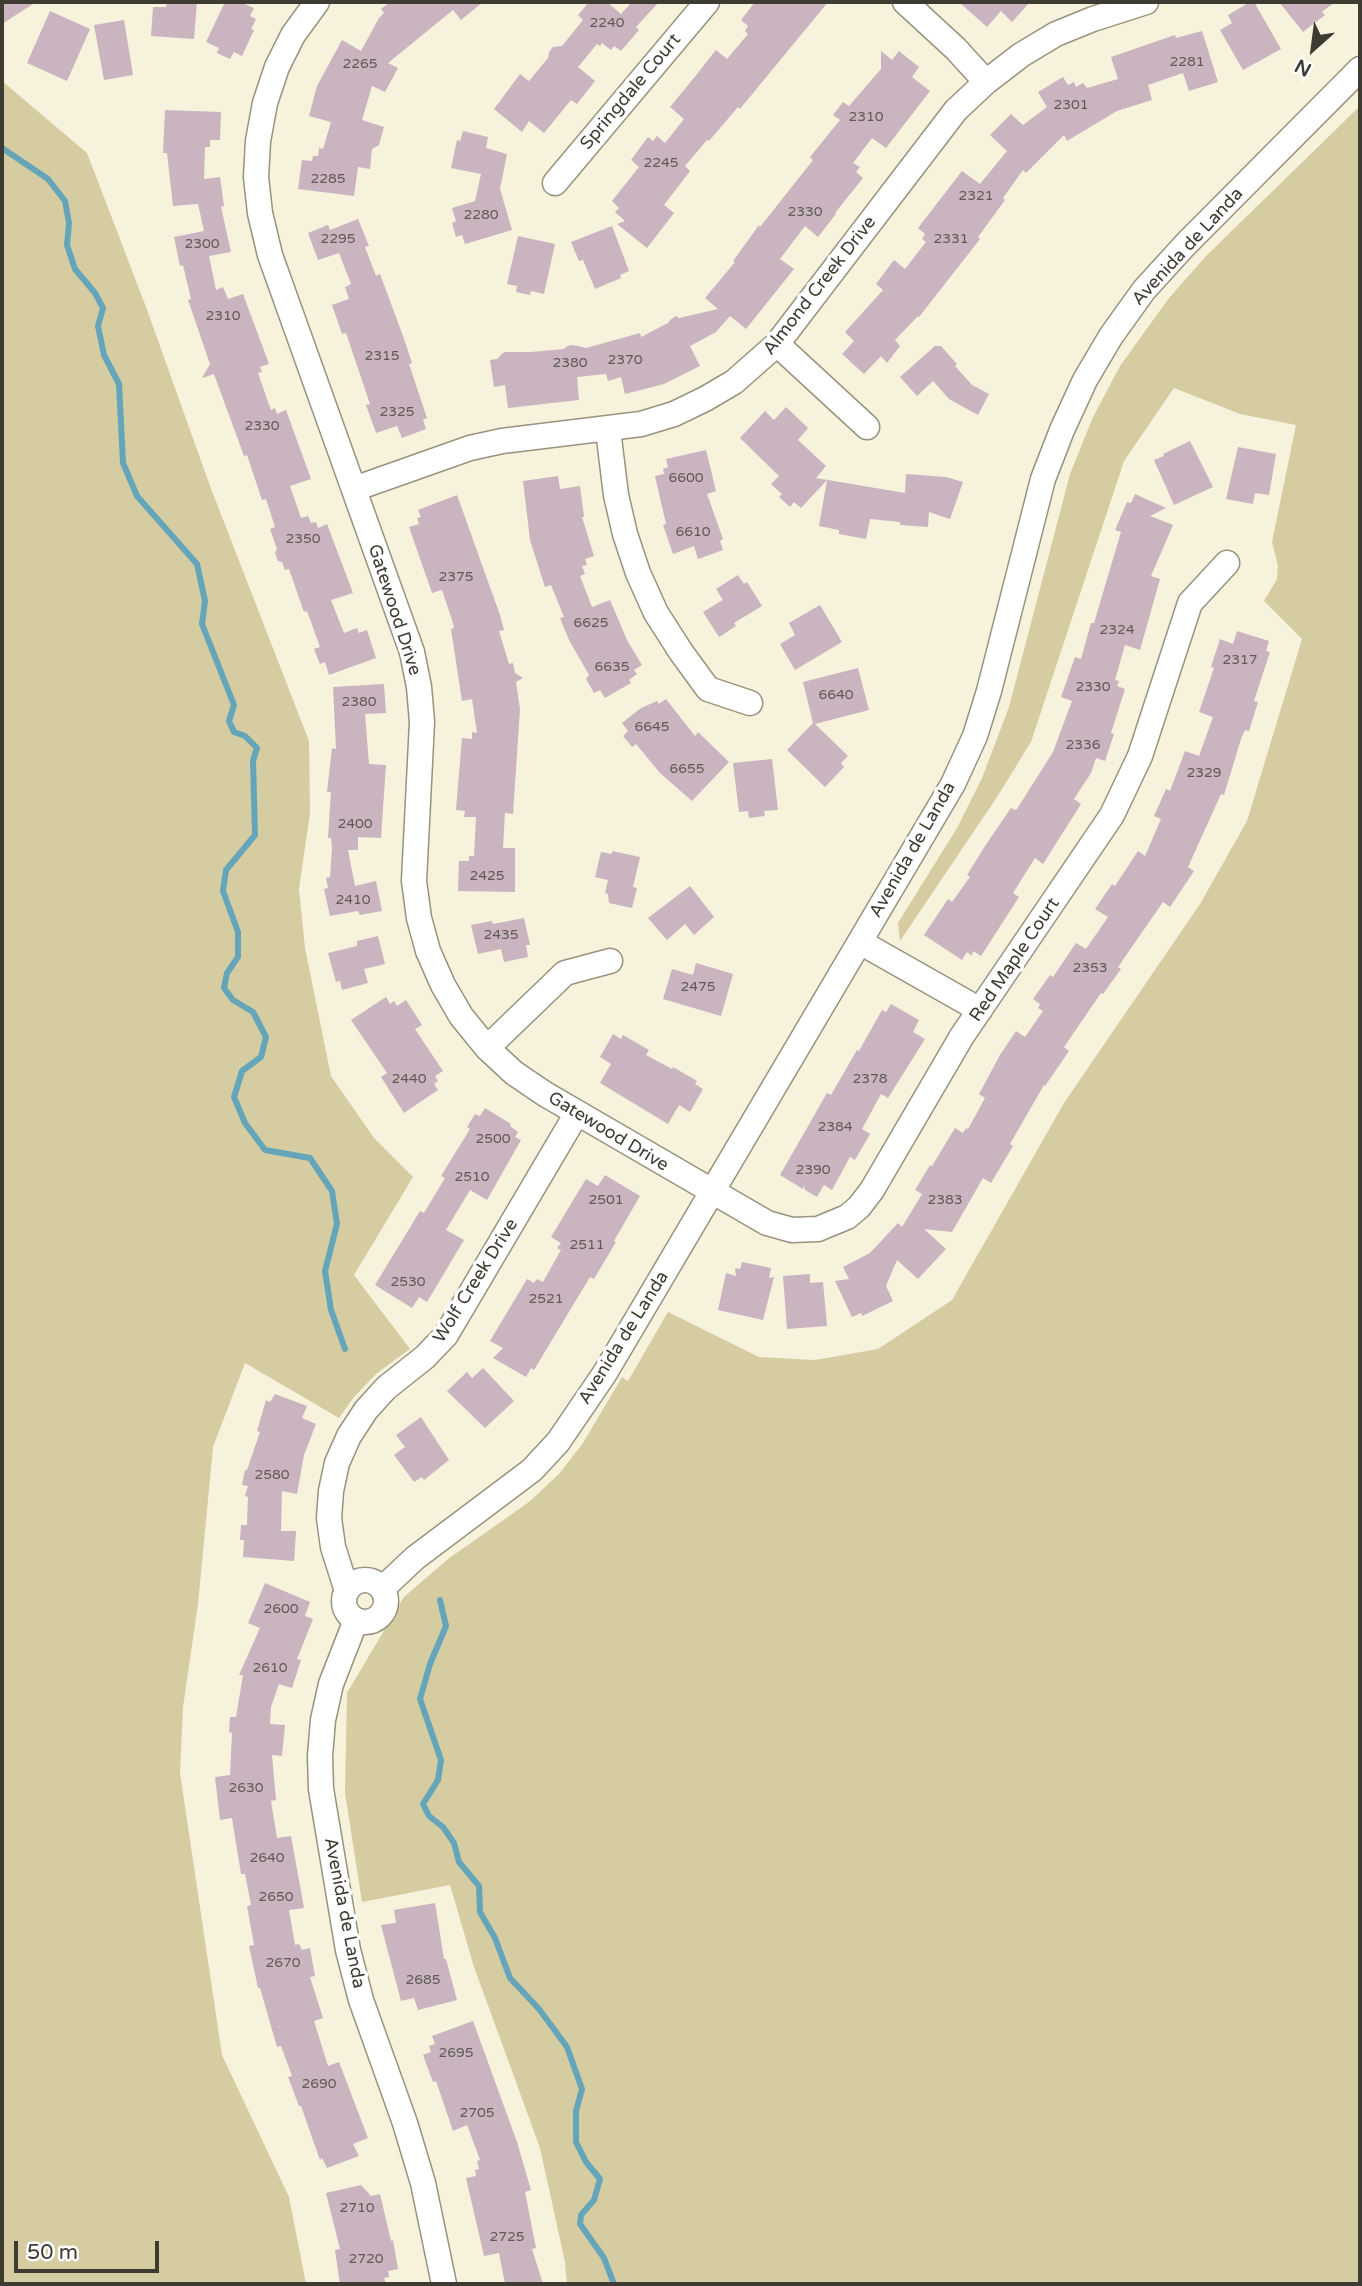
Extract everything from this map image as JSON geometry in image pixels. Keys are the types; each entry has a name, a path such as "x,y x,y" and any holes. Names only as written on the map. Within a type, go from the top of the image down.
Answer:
{"street":[{"name":"Springdale Court","path":"555,183 707,2"},
{"path":"905,2 956,49 986,82"},
{"name":"Almond Creek Drive","path":"354,489 470,448 502,441 642,424 705,400 734,382 777,344 956,110 986,82 1021,55 1056,34 1146,2"},
{"name":"Gatewood Drive","path":"312,3 277,67 265,103 258,141 256,177 260,213 270,255 412,652 422,722 414,881 419,918 428,951 461,1016 487,1048 514,1073 711,1193"},
{"name":"Avenida de Landa","path":"444,2284 423,2183 405,2123 361,2000 348,1950 321,1789 323,1720 331,1684 356,1620 369,1622 381,1615 386,1603 383,1589 415,1558 532,1470 558,1442 605,1373 953,784 975,736 989,691 1043,480 1085,380 1111,336 1144,290 1185,245 1360,69"},
{"path":"777,344 867,426"},
{"path":"608,430 616,495 625,534 638,573 656,613 708,688 750,704"},
{"name":"Red Maple Court","path":"711,1193 766,1223 792,1230 818,1229 847,1217 859,1207 962,1036 1112,815 1140,757 1189,603 1227,564"},
{"path":"860,942 980,1010"},
{"path":"487,1048 565,974 610,961"},
{"name":"Wolf Creek Drive","path":"347,1591 333,1547 329,1518 337,1464 349,1436 366,1410 386,1388 425,1357 446,1335 577,1113"},
{"path":"356,1620 346,1611 347,1591 365,1581 372,1581 383,1589"}],"shaded area":[{"path":"2,81 87,153 210,486 309,741 310,813 299,889 305,948 331,1076 374,1138 413,1177 354,1275 410,1349 377,1373 339,1418 245,1363 213,1447 198,1604 183,1707 180,1773 222,2055 289,2197 306,2284 2,2284"},
{"path":"1360,106 1360,2284 567,2284 565,2262 540,2148 474,1967 450,1885 362,1902 345,1793 347,1693 404,1597 448,1559 529,1502 559,1474 583,1443 622,1377 628,1381 668,1312 759,1357 815,1360 878,1349 952,1300 1064,1103 1200,904 1247,821 1302,639 1264,601 1277,579 1278,566 1272,542 1296,425 1240,414 1174,388 1124,461 1031,742 900,941 898,923 957,828 982,778 1009,707 1070,474 1093,417 1120,366 1169,298 1206,256"}],"building":[{"path":"2,2 36,2 2,24"},
{"path":"167,2 197,2 194,39 151,36 153,7 166,7"},
{"path":"225,2 240,2 254,8 250,16 256,19 242,56 234,52 230,59 217,53 219,48 206,42"},
{"path":"390,2 483,2 461,20 453,10 388,63 398,68 385,92 372,86 362,120 384,127 379,145 372,149 370,169 358,167 354,196 298,189 302,160 312,161 313,156 318,156 319,148 323,149 331,122 309,116 317,86 342,40 361,51 384,13 381,9"},
{"path":"589,2 607,2 621,14 632,2 659,2 636,27 639,30 621,51 614,46 611,50 602,43 600,46 597,44 578,67 595,81 577,104 571,100 544,133 529,121 522,132 494,109 520,74 529,81 548,58 553,47 562,46 583,20 578,15"},
{"path":"755,2 828,2 740,109 738,107 685,166 690,171 664,205 674,213 647,248 617,224 625,221 615,212 619,208 612,201 639,167 631,160 648,137 653,141 657,136 665,143 684,119 670,107 716,50 727,59 748,34 745,31 748,26 741,20"},
{"path":"959,2 1030,2 1012,22 1001,11 987,27"},
{"path":"1254,2 1281,49 1243,70 1220,30 1232,23 1228,15"},
{"path":"1279,2 1335,2 1322,12 1325,15 1303,32"},
{"path":"50,11 90,29 67,81 27,63"},
{"path":"124,20 133,75 104,80 94,25"},
{"path":"1202,31 1218,82 1189,91 1183,73 1148,85 1152,100 1117,111 1067,141 1064,135 1026,173 1023,170 978,237 980,239 919,317 895,340 900,346 887,363 881,356 864,374 842,354 854,341 845,332 883,290 876,284 894,260 905,269 926,242 922,239 925,234 918,228 962,171 980,184 1007,151 990,135 1011,114 1023,125 1047,107 1038,92 1063,77 1068,85 1074,82 1076,87 1083,83 1087,88 1118,79 1111,57 1175,35 1176,38"},
{"path":"881,51 892,60 899,51 919,67 912,77 930,91 886,148 872,138 853,163 860,167 856,172 863,178 818,237 805,226 780,259 794,269 746,329 730,316 716,332 690,346 700,366 664,384 625,394 621,377 608,381 606,374 577,377 579,400 508,408 505,385 494,387 490,360 497,359 504,352 564,349 573,345 586,348 640,333 641,337 676,316 679,318 718,309 705,298 735,262 733,261 759,225 760,227 813,160 810,157 840,120 833,115 843,102 849,106 881,69"},
{"path":"165,110 221,112 220,140 210,140 210,147 205,147 204,179 220,177 224,206 221,207 231,252 209,256 216,290 223,287 228,299 243,294 269,364 260,367 262,372 258,373 268,402 271,410 275,408 277,414 286,410 311,479 290,486 301,518 308,516 311,523 316,522 318,528 327,524 353,593 331,600 344,633 357,628 359,633 367,630 376,658 329,675 325,662 320,664 314,649 320,647 289,569 285,570 282,562 278,561 270,529 275,527 266,499 262,500 214,374 202,378 210,364 188,300 191,299 174,237 204,231 198,204 173,206 167,153 163,153"},
{"path":"463,131 488,137 486,148 507,154 500,189 512,230 465,244 462,235 456,237 452,223 456,221 452,208 475,201 481,174 451,168 457,140 460,141"},
{"path":"358,219 369,246 365,247 376,276 380,274 403,336 412,363 409,364 427,418 423,420 426,429 402,438 397,426 376,433 366,405 370,404 346,333 342,334 332,305 349,299 345,287 351,284 339,253 318,260 308,233 328,225 330,230"},
{"path":"612,226 629,271 620,275 621,278 595,289 583,260 579,261 571,242"},
{"path":"518,236 555,244 544,294 516,292 517,286 507,284"},
{"path":"935,346 941,346 972,385 989,394 978,415 949,399 933,381 917,396 900,377"},
{"path":"786,407 808,428 798,440 826,466 816,478 905,493 906,474 946,477 963,482 950,519 929,512 928,527 870,519 866,539 839,534 839,530 819,526 827,480 801,508 794,502 790,507 779,497 782,494 771,484 779,476 740,438 765,411 774,420"},
{"path":"1190,441 1213,487 1174,505 1154,460"},
{"path":"1238,447 1276,454 1269,495 1255,493 1253,504 1226,499"},
{"path":"706,450 716,491 707,494 723,539 720,541 723,550 698,559 694,546 673,554 663,525 666,524 655,476 664,474 663,469 668,467 666,459"},
{"path":"558,476 560,489 580,486 582,517 594,556 585,559 587,565 582,566 585,574 580,576 592,607 610,600 627,640 642,665 634,670 637,674 629,680 631,683 605,698 600,690 594,693 586,679 589,675 569,640 560,618 564,617 551,585 545,587 530,540 523,481"},
{"path":"1135,494 1166,508 1150,516 1173,525 1151,576 1160,579 1140,650 1125,645 1115,680 1119,681 1117,686 1125,689 1105,761 1096,758 1091,773 1074,799 1081,804 1043,864 1035,858 1013,893 1019,897 981,956 973,951 972,956 967,952 962,960 924,935 948,899 952,902 970,877 967,875 987,843 1011,808 1017,809 1053,752 1072,701 1061,697 1075,657 1081,659 1091,623 1094,623 1121,532 1115,530 1127,502 1131,503"},
{"path":"457,495 500,615 504,630 499,631 509,664 513,663 515,673 523,678 516,682 520,709 513,814 505,813 503,848 515,848 515,892 458,891 459,861 469,861 469,856 474,856 476,817 464,817 465,811 456,810 462,738 472,739 472,732 477,733 472,699 462,701 451,629 454,628 453,623 442,590 432,593 409,527 419,524 417,518 421,517 418,510"},
{"path":"738,575 744,584 747,582 762,606 734,623 736,626 719,637 703,612 723,600 716,589"},
{"path":"820,605 842,642 795,670 780,644 795,635 789,623"},
{"path":"1237,631 1269,641 1266,651 1270,652 1254,701 1258,702 1249,731 1245,730 1224,795 1221,794 1188,867 1194,871 1170,907 1163,902 1118,967 1121,969 1064,1047 1069,1051 1044,1085 991,1183 983,1178 952,1232 924,1229 946,1249 918,1279 897,1260 886,1286 893,1301 862,1316 861,1313 852,1317 835,1281 849,1279 843,1267 870,1253 898,1223 902,1227 922,1194 915,1190 930,1165 932,1166 955,1128 963,1133 968,1129 985,1098 979,1094 1000,1055 1016,1031 1025,1037 1043,1011 1038,1008 1040,1004 1033,999 1050,975 1053,977 1076,943 1086,949 1108,917 1095,909 1112,884 1115,886 1138,851 1145,856 1161,819 1154,816 1166,789 1170,791 1185,751 1199,756 1213,717 1199,712 1214,668 1211,667 1220,639 1233,644"},
{"path":"858,668 869,710 815,724 848,756 841,763 844,767 825,787 787,750 813,723 803,682"},
{"path":"384,684 386,713 365,714 369,764 386,765 381,838 358,837 358,850 348,850 355,886 376,881 382,911 360,915 358,911 330,916 324,889 328,888 326,878 330,877 332,848 331,838 328,838 331,792 327,792 332,748 336,749 333,687"},
{"path":"666,699 695,736 698,732 729,762 692,801 660,773 636,744 632,747 623,736 628,731 622,723 641,708 657,701 659,704"},
{"path":"772,759 778,810 764,811 765,816 749,818 748,811 739,812 733,763"},
{"path":"612,851 640,857 633,887 637,888 632,908 609,903 608,894 605,893 608,880 595,877 601,852 612,854"},
{"path":"690,886 714,917 694,935 685,924 667,940 648,918"},
{"path":"524,918 530,945 526,945 528,957 504,962 501,949 478,954 471,925"},
{"path":"378,936 385,964 364,969 368,983 342,990 340,981 336,982 328,953 357,946 357,941"},
{"path":"696,963 733,974 721,1016 663,999 672,969 693,975"},
{"path":"386,997 390,1004 394,1001 397,1006 406,1000 422,1025 415,1029 443,1071 435,1076 438,1081 434,1084 438,1090 404,1113 381,1077 387,1073 351,1020"},
{"path":"891,1004 919,1020 913,1032 925,1039 888,1098 881,1094 862,1129 870,1134 855,1160 850,1157 832,1190 824,1185 817,1197 805,1190 803,1185 803,1189 780,1175 827,1093 831,1095 882,1010 886,1012"},
{"path":"613,1034 621,1039 623,1035 649,1050 646,1055 697,1081 695,1084 703,1089 690,1112 679,1105 668,1124 600,1083 611,1064 600,1057"},
{"path":"485,1108 511,1124 518,1132 515,1137 521,1140 487,1200 470,1190 446,1230 464,1240 427,1302 419,1297 412,1308 375,1285 420,1211 424,1213 445,1178 441,1176 470,1129 467,1127 475,1114 480,1116"},
{"path":"605,1175 640,1196 594,1279 590,1277 534,1370 531,1368 526,1377 493,1358 503,1348 490,1341 527,1279 534,1283 537,1279 543,1282 561,1250 557,1248 561,1243 551,1237 586,1179 598,1186"},
{"path":"742,1262 771,1268 769,1278 774,1277 763,1320 718,1310 726,1273 736,1276 735,1268 740,1269"},
{"path":"810,1274 810,1283 823,1282 827,1326 787,1329 783,1276"},
{"path":"483,1368 514,1401 485,1428 447,1391 467,1372 472,1378"},
{"path":"275,1394 307,1406 302,1418 316,1424 304,1455 297,1494 282,1491 281,1531 296,1531 294,1561 243,1557 244,1540 240,1540 241,1525 247,1525 248,1497 245,1496 248,1486 242,1485 245,1470 260,1432 257,1431 266,1400 270,1402"},
{"path":"421,1417 449,1460 424,1480 422,1477 414,1482 394,1455 405,1447 396,1435"},
{"path":"265,1583 310,1602 305,1616 313,1619 297,1659 301,1660 292,1688 279,1684 271,1707 270,1724 285,1725 282,1756 272,1755 276,1800 271,1801 277,1838 291,1836 304,1908 289,1910 295,1945 299,1944 302,1950 310,1948 315,1976 310,1977 323,2018 314,2021 328,2066 339,2062 368,2138 353,2144 359,2156 327,2168 322,2158 320,2160 299,2106 288,2077 292,2076 281,2046 277,2047 258,1988 249,1946 254,1945 245,1874 241,1874 232,1818 220,1820 215,1777 230,1775 230,1717 236,1717 243,1675 239,1675 260,1628 248,1623"},
{"path":"435,1903 444,1959 457,2000 418,2010 414,1998 401,2001 381,1925 396,1923 394,1910"},
{"path":"473,2021 517,2142 531,2190 525,2192 536,2248 532,2249 543,2284 505,2284 499,2253 484,2256 466,2178 476,2176 475,2170 479,2169 477,2161 480,2160 467,2125 453,2131 436,2081 433,2082 423,2055 431,2052 429,2046 435,2044 432,2036"},
{"path":"361,2185 371,2196 380,2194 391,2241 393,2240 398,2269 388,2271 389,2277 384,2278 386,2284 340,2284 335,2250 340,2249 326,2193"}],"waterway":[{"path":"2,148 48,179 65,201 69,223 67,245 75,269 95,293 103,308 98,326 104,355 119,384 123,463 137,496 197,564 205,601 202,624 234,705 229,721 234,732 245,736 257,748 253,761 255,835 226,870 223,891 238,932 238,957 227,973 224,988 233,1000 253,1012 266,1037 261,1057 242,1071 234,1097 245,1123 265,1150 310,1158 332,1191 337,1224 325,1271 331,1310 345,1349"},
{"path":"440,1600 446,1626 430,1664 420,1699 441,1760 438,1780 423,1804 429,1816 443,1827 454,1843 459,1862 479,1886 480,1912 495,1938 510,1978 539,2009 567,2047 582,2089 576,2111 576,2142 586,2162 600,2179 594,2200 581,2215 580,2224 604,2258 614,2284"}]}
